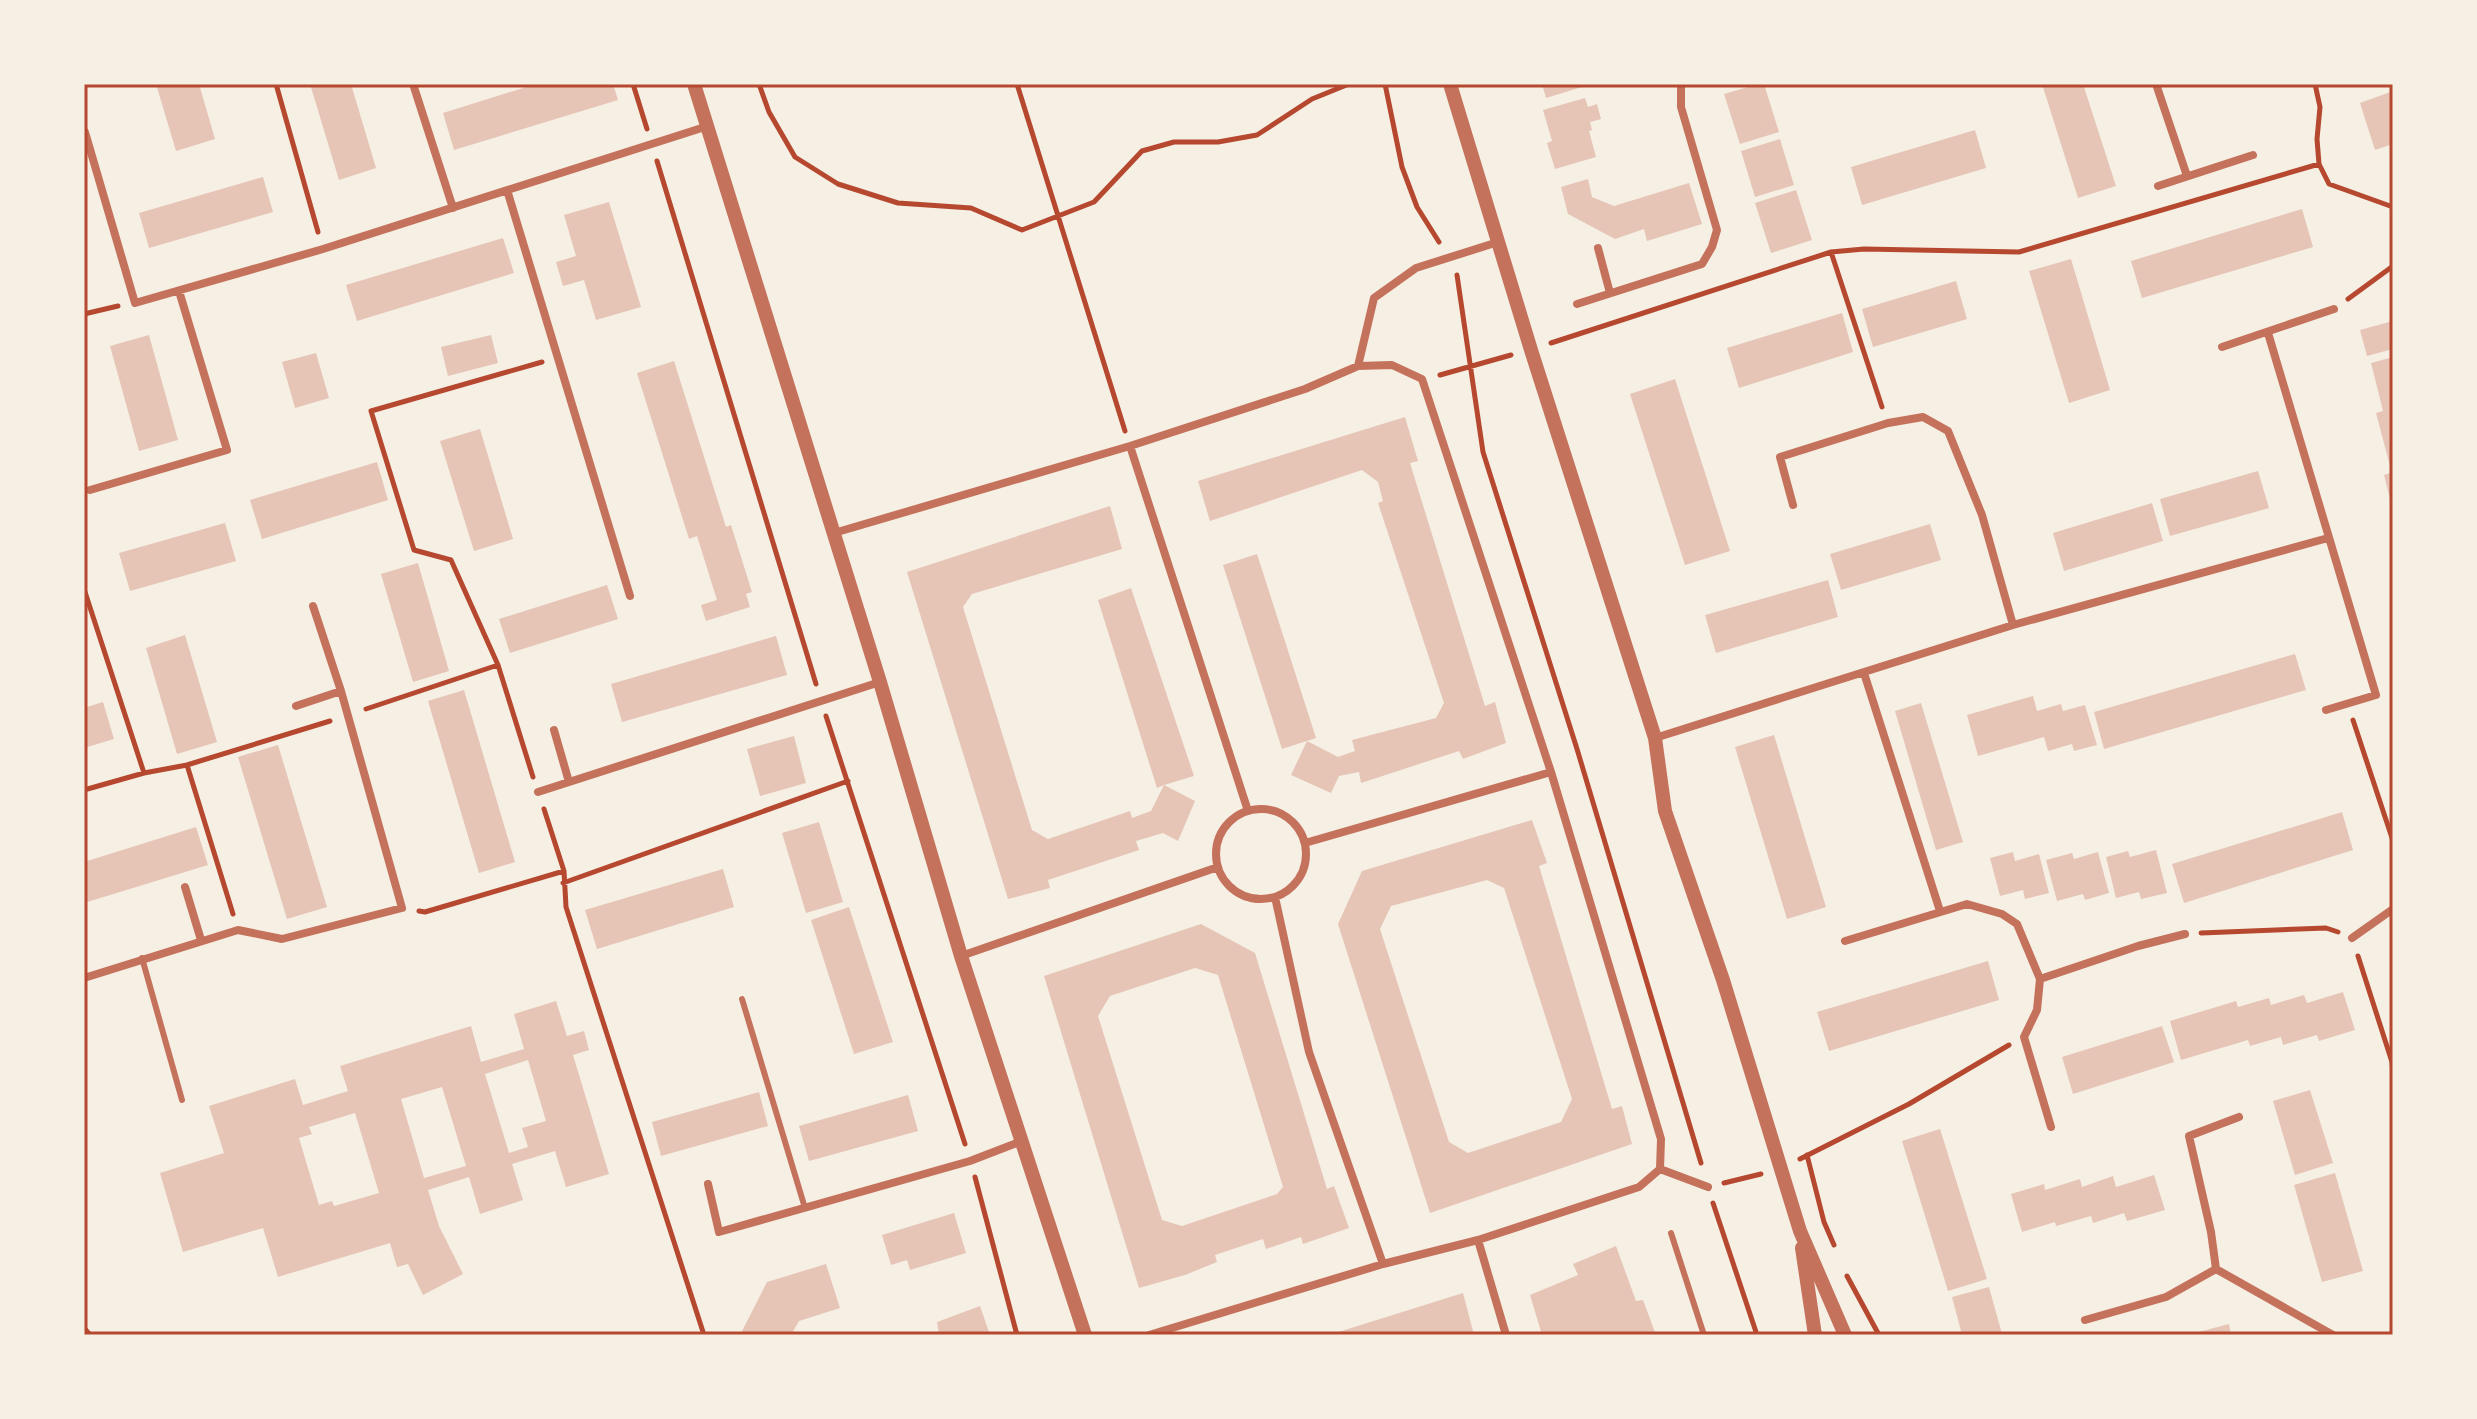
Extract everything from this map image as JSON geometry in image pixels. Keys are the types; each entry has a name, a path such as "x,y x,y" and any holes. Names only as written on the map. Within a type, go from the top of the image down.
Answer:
{"street":[{"path":"413,84 453,208"},
{"path":"694,84 880,682 961,956 1085,1335"},
{"path":"1450,84 1655,738 1665,811 1723,980 1800,1231 1845,1335"},
{"path":"1577,304 1702,264 1712,247 1717,230 1681,107 1681,84"},
{"path":"2156,84 2187,176"},
{"path":"85,132 135,303 323,249 708,126"},
{"path":"2158,186 2253,155"},
{"path":"507,190 630,596"},
{"path":"1358,366 1374,298 1416,268 1498,242"},
{"path":"1598,248 1610,293"},
{"path":"90,490 227,450 179,291"},
{"path":"2222,347 2334,309"},
{"path":"2268,333 2376,695 2326,710"},
{"path":"834,533 1130,446 1305,389 1358,366 1392,365 1422,379 1551,772 1661,1139 1660,1169 1639,1187 1478,1240 1383,1264 1149,1335"},
{"path":"1793,505 1780,457 1888,423 1923,417 1948,431 1982,515 2013,625"},
{"path":"1130,446 1248,811"},
{"path":"1655,738 2013,625 2328,538"},
{"path":"84,978 238,930 282,939 402,908 341,691 313,606"},
{"path":"1864,673 1940,911"},
{"path":"538,792 880,682"},
{"path":"296,706 341,691"},
{"path":"554,730 569,782"},
{"path":"1305,843 1551,772"},
{"path":"1263,809 1277,812 1299,830 1305,843 1307,857 1304,870 1297,882 1275,897 1261,900 1247,897 1224,880 1218,867 1216,853 1219,839 1236,817 1248,811 1263,809"},
{"path":"961,956 1218,867"},
{"path":"185,887 201,940"},
{"path":"1275,897 1309,1052 1383,1264"},
{"path":"1845,941 1967,904 2002,914 2017,924 2040,979 2037,1010 2024,1037 2051,1127"},
{"path":"2352,938 2393,909"},
{"path":"2040,979 2138,946 2185,934"},
{"path":"2216,1269 2211,1232 2189,1136 2239,1117"},
{"path":"708,1184 719,1232 970,1161 1023,1141"},
{"path":"1660,1169 1708,1187"},
{"path":"1800,1231 1815,1335"},
{"path":"1478,1240 1506,1335"},
{"path":"2085,1320 2166,1297 2216,1269"},
{"path":"2216,1269 2333,1335"}],"lane":[{"path":"142,958 182,1100"},
{"path":"742,999 805,1208"},
{"path":"1671,1233 1704,1335"}],"path":[{"path":"276,84 323,249"},
{"path":"633,84 821,700 970,1161 1017,1335"},
{"path":"759,84 769,112 795,157 838,184 898,203 971,208 1022,230 1094,202 1142,151 1174,142 1218,142 1257,135 1312,99 1349,84"},
{"path":"1017,84 1130,446"},
{"path":"1385,84 1407,180 1417,207 1449,257 1458,278 1483,452 1577,749 1708,1187 1757,1335"},
{"path":"2315,84 2320,107 2317,139 2319,164 2329,184 2393,207"},
{"path":"1422,379 1531,350 1831,252 1864,249 2019,252 2319,164"},
{"path":"1831,252 1888,423"},
{"path":"2334,309 2393,266"},
{"path":"84,314 135,303"},
{"path":"556,358 371,411 414,550 451,560 498,665 564,871 566,907 704,1335"},
{"path":"84,589 144,773"},
{"path":"84,790 187,765 498,665"},
{"path":"2348,703 2393,841"},
{"path":"187,765 238,930"},
{"path":"563,883 848,781"},
{"path":"402,908 425,912 564,871"},
{"path":"2185,934 2326,928 2352,938 2393,1073"},
{"path":"1708,1187 1781,1169 1909,1104 2024,1037"},
{"path":"1807,1155 1824,1222 1835,1248"},
{"path":"1846,1275 1879,1335"},
{"path":"84,1328 90,1335"}],"building":[{"path":"156,84 199,84 215,139 176,151"},
{"path":"310,84 351,84 376,168 339,180"},
{"path":"536,84 613,84 618,100 454,150 443,113"},
{"path":"1542,84 1582,84 1582,87 1546,98"},
{"path":"1764,84 1779,132 1740,144 1724,94"},
{"path":"2042,84 2083,84 2116,186 2078,198"},
{"path":"2393,91 2393,144 2375,150 2360,103"},
{"path":"1585,98 1588,107 1597,104 1601,119 1590,122 1592,130 1589,131 1596,157 1555,169 1547,143 1552,141 1543,110"},
{"path":"1975,130 1986,168 1862,205 1851,167"},
{"path":"1780,139 1794,185 1755,197 1741,151"},
{"path":"263,177 273,212 149,248 139,213"},
{"path":"1588,179 1592,197 1614,206 1689,183 1702,224 1647,241 1644,229 1615,239 1568,214 1561,187"},
{"path":"1796,190 1812,240 1771,253 1755,203"},
{"path":"609,202 641,307 596,320 584,280 563,286 556,262 576,256 564,215"},
{"path":"2302,209 2313,247 2142,298 2131,261"},
{"path":"503,238 514,273 357,321 346,285"},
{"path":"2071,259 2110,390 2069,403 2029,271"},
{"path":"1956,281 1967,319 1873,347 1862,309"},
{"path":"1842,313 1853,352 1739,388 1727,348"},
{"path":"2393,321 2393,349 2367,356 2360,330"},
{"path":"149,335 178,440 139,451 110,346"},
{"path":"491,335 498,363 448,376 441,347"},
{"path":"316,353 329,398 295,408 282,362"},
{"path":"2393,357 2393,466 2390,466 2376,413 2383,411 2371,363"},
{"path":"674,361 726,527 731,525 752,592 746,594 750,607 706,621 701,605 717,600 697,536 689,539 637,373"},
{"path":"1675,379 1730,551 1685,565 1630,394"},
{"path":"1405,417 1418,461 1410,463 1485,706 1495,702 1506,743 1463,759 1459,751 1361,783 1359,772 1339,776 1331,793 1291,775 1307,741 1338,757 1355,751 1352,740 1436,718 1444,703 1378,503 1383,501 1378,482 1362,470 1210,521 1198,481"},
{"path":"480,429 513,539 474,551 440,441"},
{"path":"377,462 388,500 262,539 250,500"},
{"path":"2258,471 2269,508 2170,536 2160,499"},
{"path":"2393,472 2393,507 2392,507 2384,475"},
{"path":"2152,503 2163,541 2064,571 2053,533"},
{"path":"1110,506 1122,549 972,594 963,607 1032,830 1048,839 1130,811 1132,818 1151,811 1164,785 1195,801 1178,841 1163,833 1136,841 1139,850 1048,880 1050,888 1008,899 907,572"},
{"path":"225,523 236,561 130,591 119,553"},
{"path":"1930,524 1941,560 1841,590 1830,554"},
{"path":"1257,554 1316,738 1282,749 1223,565"},
{"path":"418,563 449,671 413,682 381,574"},
{"path":"1828,580 1838,617 1716,653 1705,615"},
{"path":"607,585 618,619 510,653 499,619"},
{"path":"1131,588 1194,776 1157,788 1098,600"},
{"path":"185,635 217,742 177,754 146,648"},
{"path":"776,636 787,675 622,722 611,684"},
{"path":"2295,654 2306,690 2104,749 2094,712"},
{"path":"464,690 515,862 479,873 428,701"},
{"path":"2033,696 2037,711 2061,704 2063,711 2085,705 2097,745 2074,751 2072,744 2048,751 2044,737 1978,756 1967,715"},
{"path":"103,702 114,739 84,748 84,708"},
{"path":"1921,703 1963,842 1936,850 1895,711"},
{"path":"1774,735 1826,907 1787,919 1735,747"},
{"path":"794,736 806,783 760,796 747,749"},
{"path":"278,745 327,907 287,919 238,757"},
{"path":"2342,812 2353,850 2184,903 2172,864"},
{"path":"1532,820 1547,863 1539,866 1612,1109 1622,1106 1632,1144 1430,1213 1338,924 1362,871","holes":["1487,880 1504,888 1572,1099 1561,1122 1468,1153 1449,1142 1380,929 1391,906"]},
{"path":"819,822 843,902 806,913 782,833"},
{"path":"196,827 208,865 84,903 84,862"},
{"path":"2156,850 2167,893 2141,899 2139,892 2116,898 2106,857 2128,851 2130,857"},
{"path":"2013,852 2015,861 2039,854 2049,893 2025,899 2023,890 2000,896 1990,858"},
{"path":"2098,852 2109,893 2085,900 2083,894 2057,901 2046,860 2072,853 2074,859"},
{"path":"723,869 734,907 597,949 585,910"},
{"path":"849,907 893,1042 854,1054 811,920"},
{"path":"1201,924 1255,953 1327,1189 1334,1186 1349,1228 1303,1244 1301,1237 1266,1249 1263,1239 1215,1255 1217,1262 1185,1275 1139,1288 1044,976","holes":["1195,968 1218,975 1283,1187 1277,1194 1182,1226 1162,1220 1098,1016 1110,996"]},
{"path":"1988,961 1999,1000 1829,1051 1817,1012"},
{"path":"2343,992 2355,1030 2319,1041 2317,1035 2283,1045 2281,1037 2250,1046 2248,1040 2181,1060 2170,1021 2236,1001 2238,1007 2269,998 2271,1005 2304,995 2307,1003"},
{"path":"556,1001 567,1036 584,1031 589,1050 573,1055 609,1174 566,1187 555,1151 512,1164 523,1200 480,1214 469,1177 428,1190 439,1226 463,1274 423,1295 408,1264 397,1267 390,1243 278,1277 263,1228 183,1252 160,1173 224,1153 209,1106 295,1079 303,1105 348,1091 340,1066 471,1026 481,1062 524,1049 514,1014","holes":["528,1060 546,1121 522,1128 528,1147 509,1153 485,1074","442,1087 466,1166 424,1178 401,1099","355,1113 379,1193 334,1206 332,1201 319,1205 299,1138 312,1134 309,1127"]},
{"path":"2162,1026 2174,1062 2073,1094 2062,1057"},
{"path":"2310,1090 2333,1163 2295,1175 2273,1101"},
{"path":"759,1092 768,1126 661,1156 652,1122"},
{"path":"908,1095 918,1131 809,1161 799,1126"},
{"path":"1940,1129 1987,1279 1948,1291 1902,1141"},
{"path":"2335,1173 2363,1271 2322,1282 2294,1185"},
{"path":"2154,1175 2165,1210 2127,1221 2124,1213 2093,1223 2091,1216 2022,1232 2011,1194 2044,1184 2045,1190 2080,1179 2082,1187 2113,1176 2116,1187"},
{"path":"954,1213 966,1253 910,1270 907,1260 891,1265 882,1235"},
{"path":"1616,1246 1636,1301 1643,1300 1656,1335 1542,1335 1530,1295 1578,1275 1573,1264"},
{"path":"826,1264 840,1308 799,1321 791,1335 740,1335 767,1282"},
{"path":"1989,1287 2002,1334 1962,1335 1952,1297"},
{"path":"1463,1293 1474,1335 1332,1335 1332,1334"},
{"path":"980,1306 990,1335 939,1335 937,1322"},
{"path":"2229,1324 2231,1335 2191,1335 2191,1334"}]}
